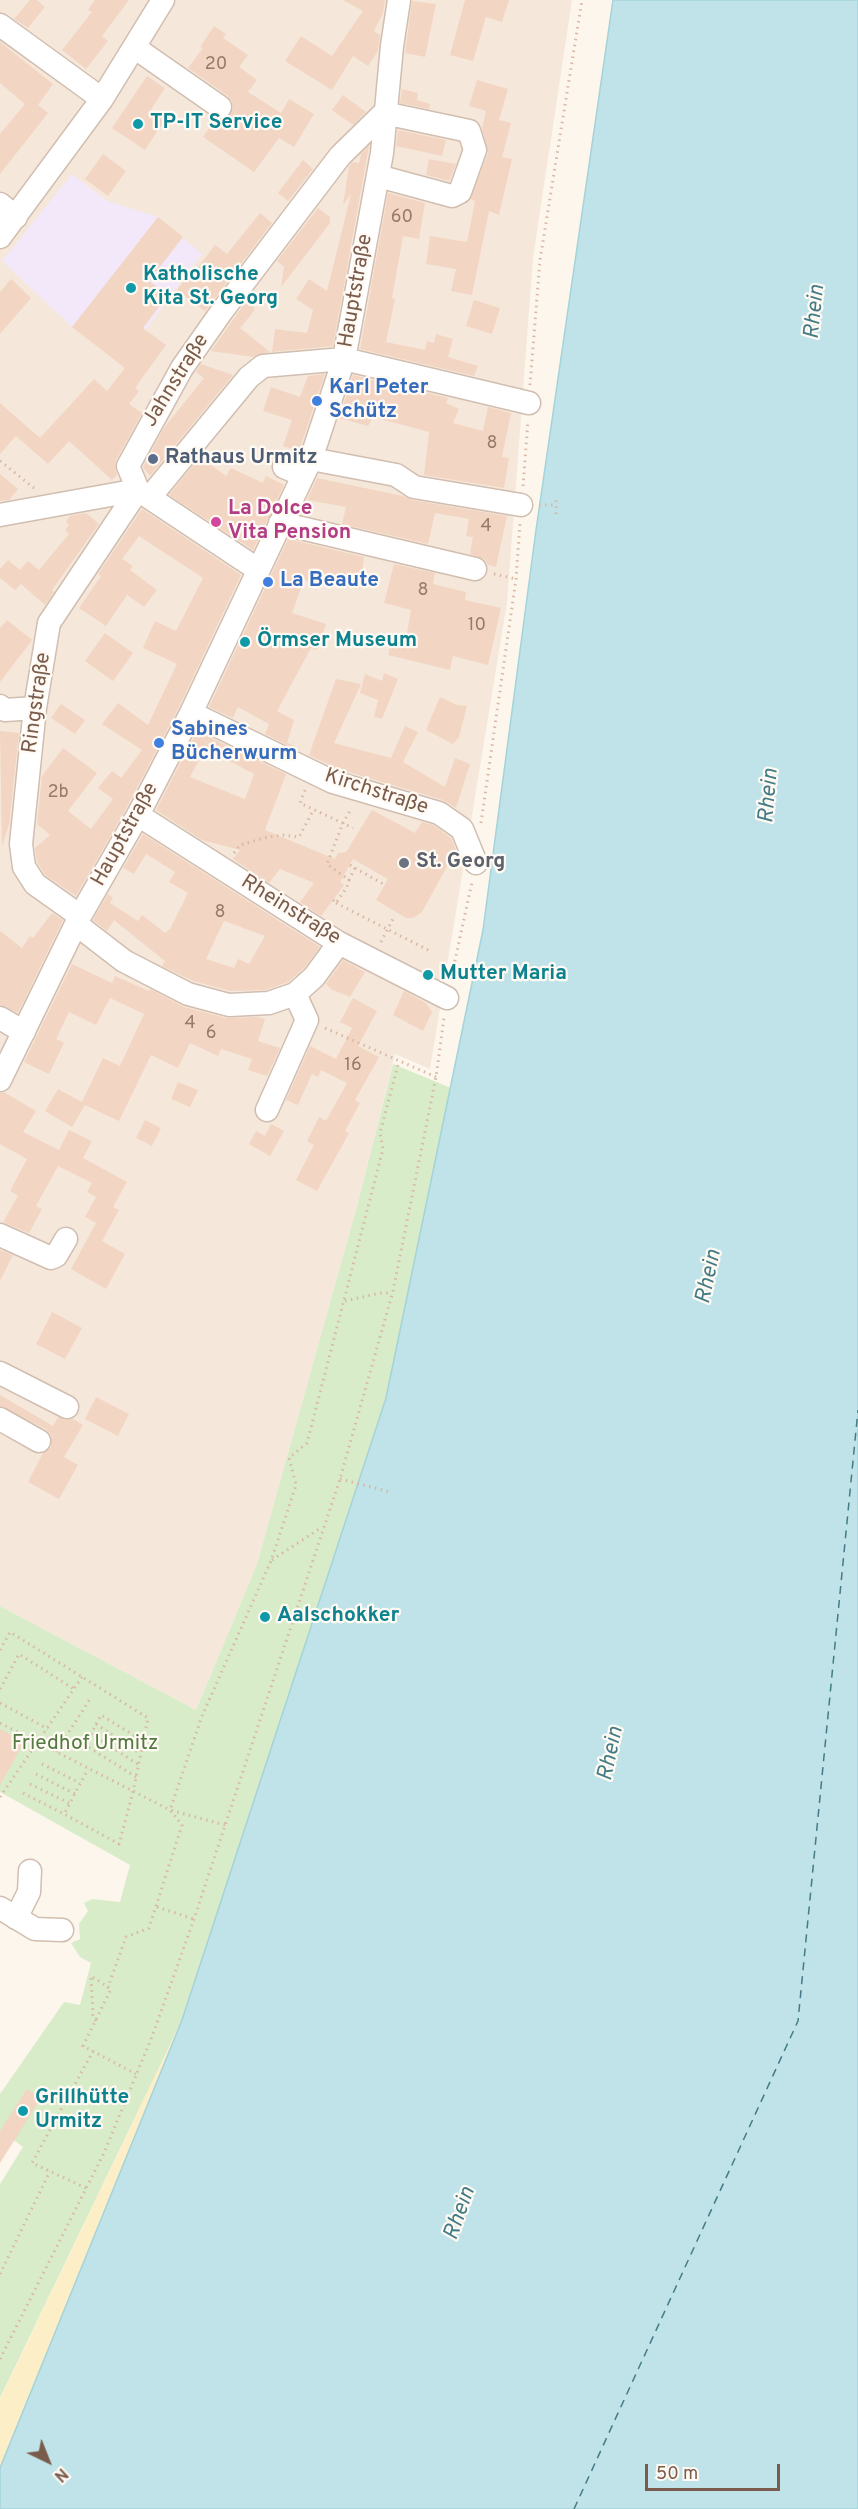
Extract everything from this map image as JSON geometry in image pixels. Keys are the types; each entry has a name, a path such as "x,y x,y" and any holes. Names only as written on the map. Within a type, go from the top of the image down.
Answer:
{"street":[{"path":"0,237 8,210 102,99 163,0"},
{"name":"Hauptstraße","path":"0,1080 78,920 138,815 191,713 280,523 344,359 382,153 384,113 399,0"},
{"path":"0,25 102,99"},
{"path":"134,47 220,107"},
{"path":"378,176 452,196 460,192 475,150 469,131 384,113"},
{"name":"Jahnstraße","path":"144,493 128,466 182,368 222,311 340,156 384,113"},
{"name":"Ringstraße","path":"295,994 269,1003 229,1005 188,994 124,961 35,884 24,867 21,844 36,708 49,623 144,493 249,377 263,366 344,359 529,403"},
{"path":"300,467 396,475 414,487 521,505"},
{"path":"0,515 144,493 257,569"},
{"path":"280,523 475,568"},
{"path":"0,706 5,710 36,708"},
{"name":"Kirchstraße","path":"191,713 333,782 439,813 462,829 476,863"},
{"name":"Rheinstraße","path":"138,815 339,943 447,998"},
{"path":"267,1110 307,1020 295,994 314,977 339,943"},
{"path":"0,1018 24,1032"},
{"path":"0,1235 46,1258 56,1256 66,1239"},
{"path":"0,1373 67,1407"},
{"path":"0,1419 39,1441"},
{"path":"30,1871 29,1892 8,1913 35,1929 62,1930"}],"path":[{"path":"0,461 57,506"},
{"path":"556,496 556,513"},
{"path":"312,772 300,803 353,828"},
{"path":"222,868 240,845 282,835 299,837 314,809"},
{"path":"343,823 327,864 349,880"},
{"path":"350,865 385,885"},
{"path":"355,868 347,887 334,902 432,952"},
{"path":"380,944 394,917"},
{"path":"0,2359 104,2153 136,2074 194,1919 340,1479 393,1293 436,1077 447,998"},
{"path":"307,1020 436,1077"},
{"path":"170,1810 202,1716 271,1561 296,1485 289,1458 308,1443 383,1149 380,1133 399,1061"},
{"path":"345,1301 380,1293 393,1293"},
{"path":"340,1479 390,1492"},
{"path":"271,1561 323,1526"},
{"path":"0,1650 10,1632 148,1718 133,1792 119,1844 23,1793"},
{"path":"0,1689 19,1654 74,1689"},
{"path":"0,1797 82,1677"},
{"path":"56,1752 90,1699"},
{"path":"0,1703 48,1729"},
{"path":"136,1777 85,1745 101,1715 144,1742"},
{"path":"0,1723 170,1810 225,1825"},
{"path":"96,1724 141,1754"},
{"path":"91,1734 139,1765"},
{"path":"42,1764 80,1783"},
{"path":"64,1814 88,1769"},
{"path":"36,1774 75,1794"},
{"path":"30,1784 70,1804"},
{"path":"108,1987 126,1937 149,1928 182,1825 170,1810"},
{"path":"156,1907 194,1919"},
{"path":"96,2021 93,2015 91,1976 111,1989 96,2021 83,2046 136,2074"},
{"path":"86,2188 33,2163 93,2051"},
{"path":"0,2274 50,2171"}],"shaded area":[{"path":"0,0 572,0 533,258 507,603 430,1069 395,1054 357,1206 257,1564 196,1710 0,1606"},
{"path":"72,174 107,201 158,217 202,254 120,364 72,327 2,261"}],"green space":[{"name":"Friedhof Urmitz","path":"393,1064 451,1088 386,1399 182,2020 0,2398 0,2184 23,2147 0,2130 0,2094 64,2002 80,2005 91,1963 80,1957 71,1943 80,1939 79,1924 88,1911 84,1903 92,1899 120,1902 130,1865 0,1792 0,1606 196,1710 257,1564 357,1206"}],"sand":[{"path":"182,2020 0,2468 0,2399"}],"water":[{"name":"Rhein","path":"613,0 858,0 858,2509 0,2509 0,2468 182,2020 386,1398 483,930 536,530"}],"building":[{"path":"30,0 37,0 45,7 28,28 14,19"},
{"path":"95,0 129,0 102,36 108,41 86,69 62,50 92,12 88,10"},
{"path":"343,0 385,0 383,13 374,31 380,35 378,51 368,66 353,56 332,90 285,61 301,36 332,56 363,11"},
{"path":"465,0 509,0 502,22 486,17 473,61 450,55"},
{"path":"412,1 436,4 425,57 405,53"},
{"path":"214,26 226,34 223,38 248,55 239,67 257,80 248,92 281,113 289,99 314,114 294,147 279,138 254,172 203,137 216,119 226,119 233,109 228,96 188,68 203,48 200,47"},
{"path":"0,42 53,84 38,105 48,113 0,174 0,134 25,104 0,83"},
{"name":"TP-IT Service","path":"147,76 165,88 150,111 164,121 145,150 112,128"},
{"path":"477,80 508,89 499,120 511,123 502,157 512,159 499,215 489,211 472,295 451,291 456,269 426,264 430,236 467,242 475,201 470,199 488,154 482,128 486,111 469,106"},
{"path":"402,89 418,93 417,100 430,104 429,109 400,103"},
{"path":"343,95 366,112 353,125 332,110"},
{"path":"398,130 446,140 442,156 396,146"},
{"path":"369,146 333,346 272,352 275,329 307,333 313,310 296,299 309,279 327,291 351,194 343,205 349,166 353,162 359,163 361,154"},
{"path":"103,154 126,171 108,196 85,179"},
{"path":"429,159 456,164 449,181 426,175"},
{"path":"303,160 313,169 288,201 278,193"},
{"path":"388,193 425,203 419,239 403,236 392,298 395,299 386,342 425,350 427,341 434,343 436,334 453,339 448,357 478,366 474,376 360,349"},
{"path":"318,208 330,217 330,223 281,287 284,267 277,261"},
{"path":"260,213 272,223 205,311 177,290 215,245 227,254"},
{"path":"158,217 183,237 149,281 168,295 143,328 166,345 135,388 139,391 129,404 142,413 116,460 117,475 112,480 69,441 48,464 16,436 0,454 0,403 40,438 94,379 107,391 125,368 72,327"},
{"path":"11,279 31,298 0,334 0,292"},
{"path":"247,300 254,305 254,311 240,328 270,352 253,357 211,351"},
{"path":"474,300 500,308 492,334 466,326"},
{"path":"201,364 233,375 150,476 143,467 164,428 204,378 196,372"},
{"path":"325,374 299,451 283,446 292,420 263,411 271,387 300,397 308,376"},
{"path":"353,375 448,398 446,403 459,409 453,423 483,431 488,407 511,413 502,457 509,458 504,488 424,475 429,432 373,417 368,426 339,418"},
{"path":"200,457 226,476 231,468 263,483 266,476 284,485 253,550 169,495"},
{"path":"0,474 18,489 9,500 0,501"},
{"path":"317,478 403,496 412,500 507,516 496,567 470,554 473,537 466,536 469,519 435,513 428,544 342,524 346,507 307,500"},
{"path":"142,509 241,575 179,707 126,809 76,896 45,875 37,862 35,848 50,835 37,824 42,776 63,748 97,773 68,811 91,829 113,799 98,788 112,771 121,778 142,750 102,724 118,703 148,725 177,664 143,648 155,621 176,631 203,578 139,536 122,559 133,566 130,570 157,590 144,607 127,595 106,626 79,608 101,576 98,574"},
{"path":"86,513 99,524 52,590 54,592 45,605 21,584 15,590 0,578 0,569 8,560 20,570 28,561 39,570 69,534 65,530 69,525 66,521 70,516"},
{"path":"288,539 364,557 360,589 328,586 304,580 292,613 326,624 317,650 311,648 277,711 294,720 287,743 296,746 295,749 265,734 269,724 238,707 233,718 209,707"},
{"path":"394,564 435,573 433,584 466,592 465,600 501,608 488,665 453,656 450,670 388,655 393,636 406,639 411,610 384,603"},
{"path":"7,620 32,640 0,682 0,628"},
{"path":"105,633 133,653 113,681 85,661"},
{"path":"384,673 398,679 382,719 374,717 378,700 360,693 365,674 382,681"},
{"path":"336,679 361,684 334,743 391,758 405,726 418,732 403,762 445,787 455,758 470,764 456,808 443,800 338,769 309,755"},
{"path":"440,697 457,705 467,706 459,737 453,744 426,730"},
{"path":"61,704 85,720 75,734 51,718"},
{"path":"0,731 19,733 9,825 2,846"},
{"path":"197,731 286,774 265,830 335,859 338,853 346,852 372,810 415,833 422,822 433,825 451,838 456,850 422,912 413,918 406,918 376,900 388,879 353,859 340,882 344,885 321,916 300,902 314,883 280,869 269,883 233,859 240,850 202,840 156,810","holes":["205,748 254,774 245,799 190,777"]},
{"path":"143,834 320,947 304,968 288,982 266,990 230,991 193,981 162,966 165,961 114,920 107,931 93,920 108,894 113,898 110,903 138,921 142,915 165,933 170,929 188,893 169,882 175,872 146,854 134,874 123,868","holes":["224,921 265,936 249,964 238,959 234,968 206,959"]},
{"path":"52,913 63,920 18,1013 0,1005 0,931 22,948 30,936 33,938"},
{"path":"343,960 365,972 350,997 332,990 326,984"},
{"path":"72,964 112,983 115,976 149,991 150,989 184,1007 226,1018 258,1017 265,1019 258,1041 280,1048 267,1076 248,1070 252,1059 221,1049 218,1056 190,1043 178,1068 151,1055 119,1121 85,1105 72,1127 45,1111 58,1089 82,1102 103,1058 120,1066 144,1014 110,998 96,1025 69,1012 56,1039 64,1043 49,1074 24,1062"},
{"path":"404,991 426,1003 432,1012 423,1031 393,1015"},
{"path":"353,998 377,1011 358,1046 379,1057 355,1100 360,1103 345,1131 349,1133 317,1191 296,1180 314,1145 307,1141 319,1117 326,1121 347,1083 321,1070 318,1077 312,1074 298,1105 286,1100 310,1046 336,1059 352,1028 340,1022"},
{"path":"178,1082 198,1090 190,1107 171,1099"},
{"path":"4,1092 36,1111 23,1132 59,1150 69,1130 92,1141 83,1158 127,1182 113,1207 119,1210 102,1241 125,1254 106,1289 71,1269 96,1223 85,1217 96,1197 87,1192 92,1183 58,1166 36,1206 42,1209 29,1233 3,1222 18,1196 10,1191 27,1159 0,1144 0,1093"},
{"path":"145,1120 161,1128 152,1146 136,1138"},
{"path":"271,1124 284,1131 270,1156 249,1144 256,1131 265,1136"},
{"path":"0,1250 13,1255 0,1281"},
{"path":"52,1312 82,1328 65,1359 36,1344"},
{"path":"0,1395 53,1426 58,1417 73,1419 83,1425 64,1457 78,1465 59,1499 28,1482 43,1453 51,1447 51,1435 46,1429 0,1406"},
{"path":"96,1397 129,1414 118,1436 85,1419"},
{"path":"0,1729 24,1742 0,1785"},
{"name":"Grillhütte Urmitz","path":"27,2089 41,2098 0,2163 0,2131"}],"ferry route":[{"path":"574,2509 798,2021 858,1410"}],"place":[{"name":"TP-IT Service","path":"138,124"},
{"name":"Katholische Kita St. Georg","path":"131,288"},
{"name":"Karl Peter Schütz","path":"317,401"},
{"name":"Rathaus Urmitz","path":"153,459"},
{"name":"La Dolce Vita Pension","path":"216,522"},
{"name":"La Beaute","path":"268,582"},
{"name":"Örmser Museum","path":"245,642"},
{"name":"Sabines Bücherwurm","path":"159,743"},
{"name":"St. Georg","path":"404,863"},
{"name":"Mutter Maria","path":"428,975"},
{"name":"Aalschokker","path":"265,1617"},
{"name":"Grillhütte Urmitz","path":"23,2111"}]}
